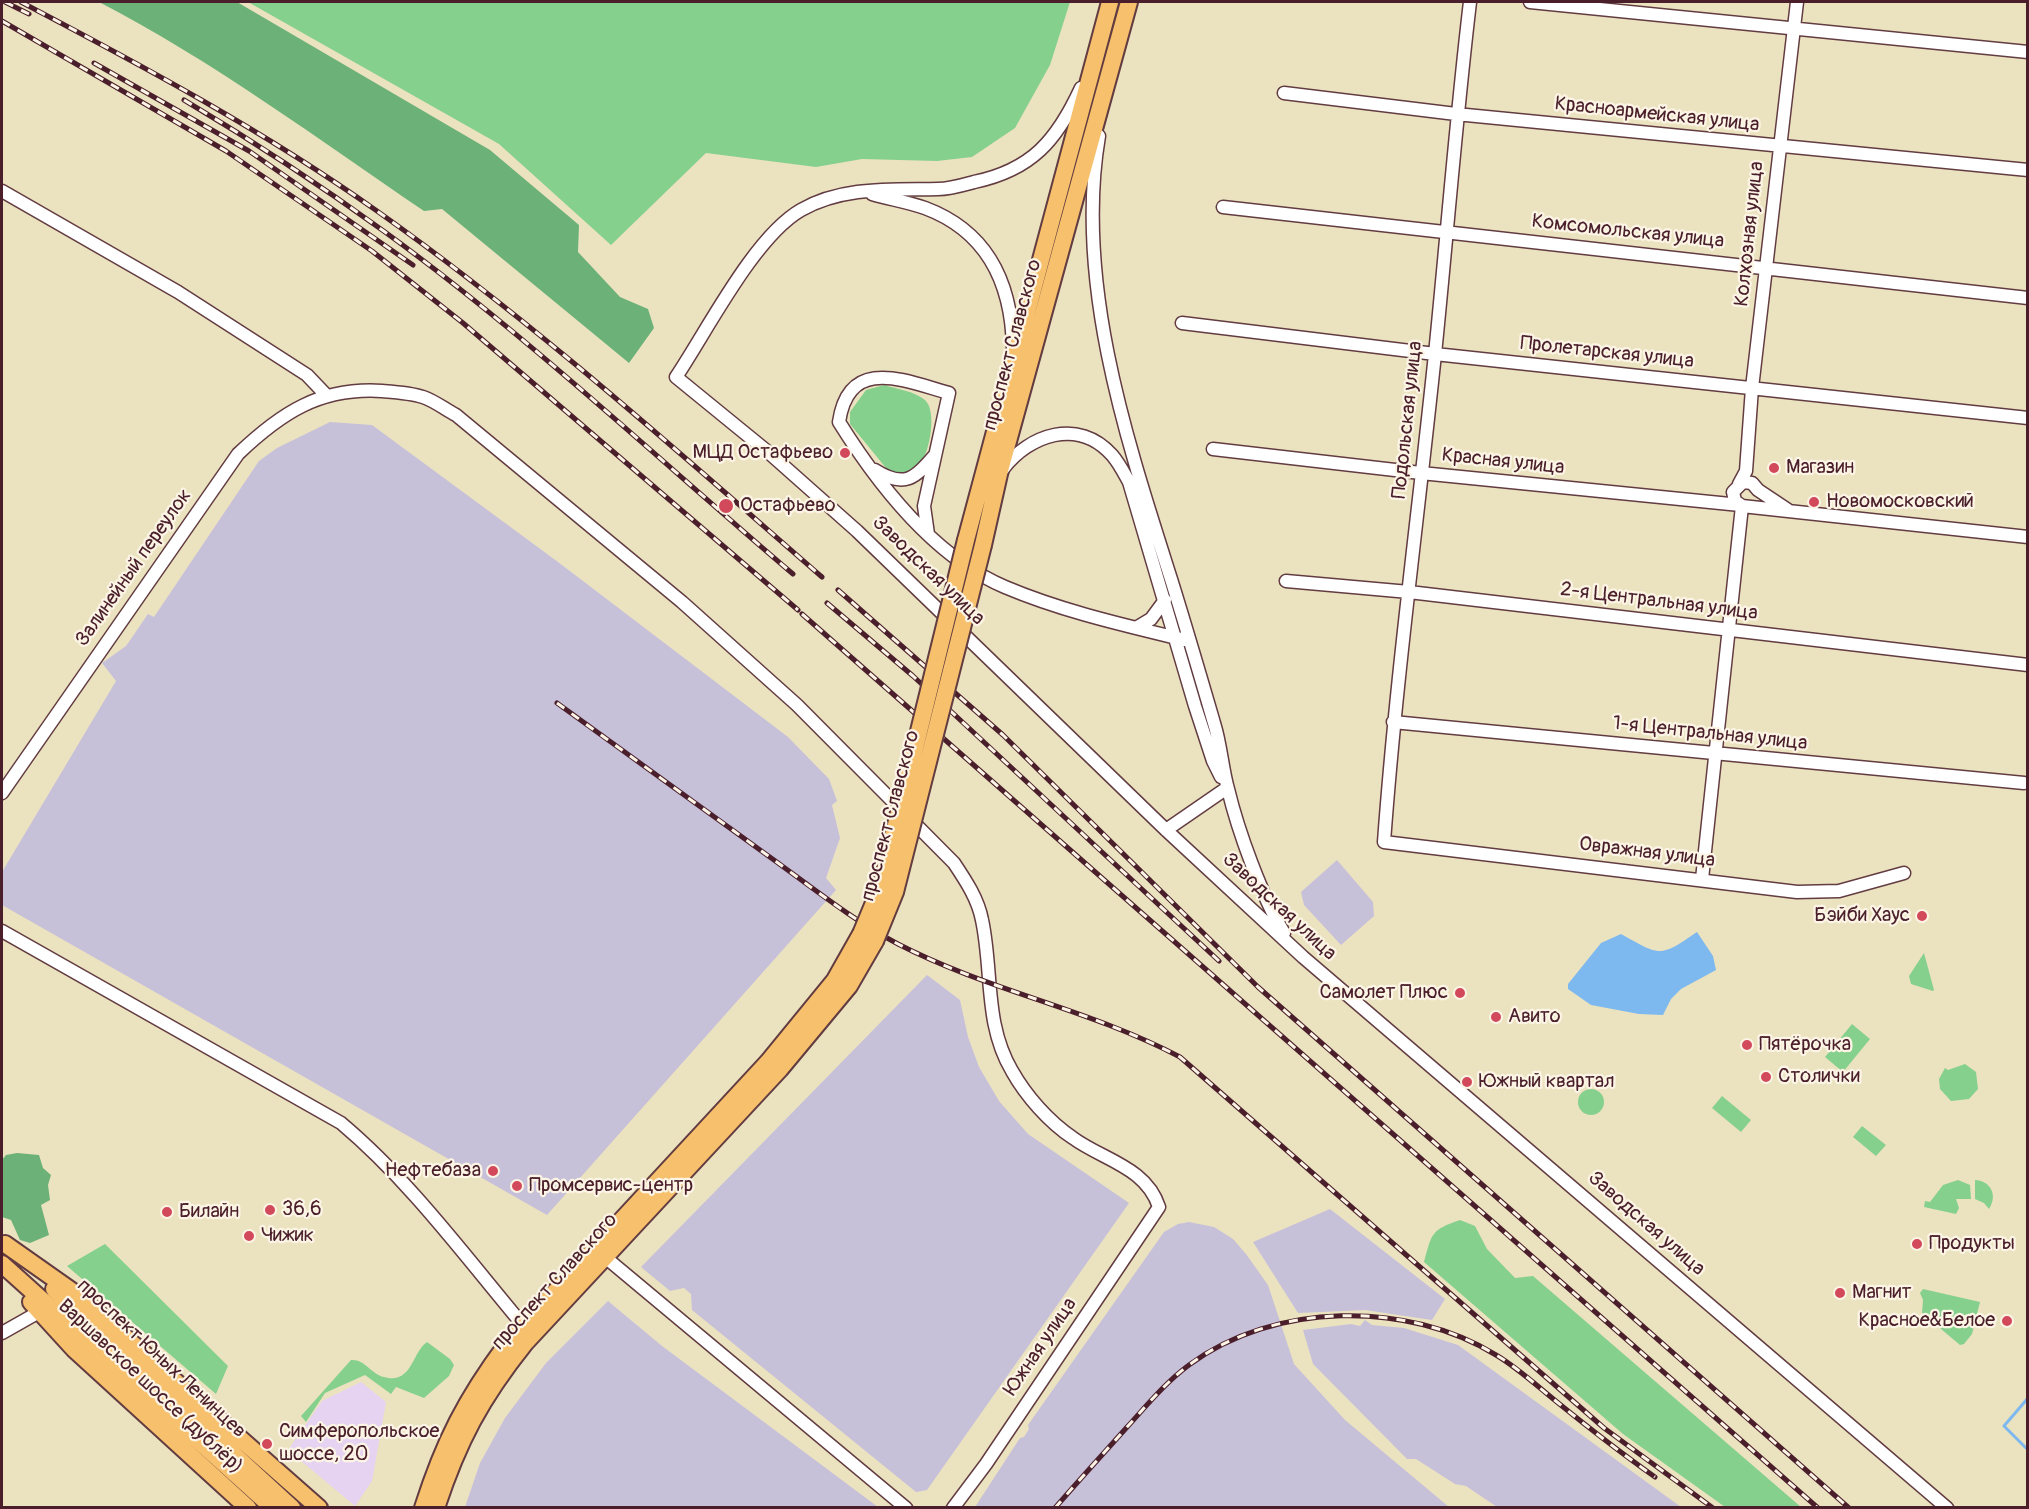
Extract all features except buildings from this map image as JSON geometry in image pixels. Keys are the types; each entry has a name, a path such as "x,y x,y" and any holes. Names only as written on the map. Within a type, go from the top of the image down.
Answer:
{"main road":[{"name":"проспект Славского","path":"436,1508 453,1458 476,1411 494,1382 525,1343 780,1069 849,986 868,937 966,540 1110,2"},
{"name":"проспект Славского","path":"423,1508 441,1453 463,1407 483,1375 523,1325 768,1062 868,937 895,892 999,474 1129,2"},
{"name":"проспект Юных Ленинцев","path":"3,1243 252,1481 273,1508"},
{"name":"Варшавское шоссе (дублёр)","path":"3,1243 76,1294 319,1508"},
{"name":"проспект Юных Ленинцев","path":"2,1265 252,1481 292,1508"},
{"name":"Варшавское шоссе (дублёр)","path":"2,1265 39,1312 74,1349 248,1508"}],"street":[{"name":"Подольская улица","path":"1384,842 1393,722 1435,354 1456,114 1470,2"},
{"path":"1530,2 2028,52"},
{"name":"Колхозная улица","path":"1740,504 1739,484 1746,471 1752,388 1797,2"},
{"path":"862,192 908,188 941,189 1000,176 1024,164 1047,145 1065,122 1094,60"},
{"path":"1111,67 1093,170 1092,233 1101,305 1118,399 1146,501 1215,726 1227,788"},
{"name":"Красноармейская улица","path":"1284,93 1456,114 2028,170"},
{"path":"2,191 178,292 307,375 327,396"},
{"path":"862,192 925,208 949,219 973,237 999,273 1007,293 1013,320 1013,367"},
{"name":"Заводская улица","path":"862,192 835,196 812,204 780,226 757,252 676,377 768,452 903,574 1166,830 1303,957 1947,1508"},
{"name":"Комсомольская улица","path":"1223,207 2028,298"},
{"name":"Пролетарская улица","path":"1182,323 1435,354 2028,418"},
{"path":"928,534 924,506 949,393 886,375 873,377 848,396 841,409 839,422 871,468 928,534 956,558 1005,587 1136,628 1190,641"},
{"name":"Залинейный переулок","path":"2,793 238,454 275,421 293,410 327,396 366,390 423,397 456,416 682,602 797,705 954,863 973,892 982,920 989,999 999,1041 1011,1070 1052,1121 1074,1139 1109,1157 1143,1179 1155,1195 1159,1207"},
{"path":"999,474 1015,454 1028,444 1053,434 1073,434 1103,447 1116,461 1129,482 1213,761 1227,788 1272,911 1287,937 1303,957"},
{"name":"Красная улица","path":"1213,449 1421,473 1740,504 2028,537"},
{"path":"871,468 892,479 904,481 914,478 936,454"},
{"path":"1702,879 1740,504 1757,500 1755,487 1746,471"},
{"path":"1739,484 1755,487"},
{"name":"Красная улица","path":"1755,487 1788,510"},
{"name":"2-я Центральная улица","path":"1286,581 1409,592 2028,665"},
{"path":"1136,628 1151,619 1165,600"},
{"name":"1-я Центральная улица","path":"1393,722 2024,783"},
{"path":"1166,830 1227,788"},
{"name":"Овражная улица","path":"1384,842 1815,893 1852,888 1904,873"},
{"path":"2,931 341,1123 369,1146 523,1325"},
{"name":"Южная улица","path":"953,1508 986,1464 1159,1207"},
{"path":"605,1257 906,1508"},
{"path":"2,1332 39,1312"}],"shaded area":[{"path":"330,422 372,425 558,562 788,737 829,779 837,801 832,805 840,838 826,878 836,890 547,1215 2,905 2,872 116,681 102,663 126,646 148,614 154,617 259,461 277,448"},
{"path":"1337,860 1373,902 1374,916 1341,945 1304,905 1301,892"},
{"path":"927,975 960,1000 968,1037 979,1067 999,1101 1028,1134 1129,1203 927,1490 916,1492 692,1310 691,1294 684,1288 670,1291 641,1267"},
{"path":"1330,1209 1445,1299 1432,1320 1365,1310 1298,1313 1253,1242"},
{"path":"1189,1222 1214,1227 1233,1239 1268,1285 1294,1364 1345,1420 1449,1507 975,1507 1020,1438 1024,1437 1029,1429 1028,1425 1164,1232 1178,1224"},
{"path":"608,1301 662,1346 878,1507 465,1507 480,1463 505,1418 546,1363"},
{"path":"1365,1320 1372,1325 1404,1328 1458,1345 1681,1507 1497,1507 1466,1486 1455,1484 1416,1459 1407,1459 1313,1364 1303,1330 1351,1324 1360,1326"},
{"path":"361,1382 386,1402 372,1481 355,1506 288,1450 322,1401"}],"green space":[{"path":"99,2 237,2 490,150 579,225 578,252 620,297 648,309 654,328 629,363 442,209 424,211 224,75"},
{"path":"248,2 1070,2 1050,65 1015,128 972,157 937,161 862,159 816,167 706,153 611,245 499,144"},
{"path":"884,385 921,397 929,405 931,413 931,431 924,457 920,465 906,475 886,468 850,424 850,412 866,390"},
{"path":"1924,953 1933,991 1911,984 1909,976"},
{"path":"1852,1024 1870,1039 1843,1072 1825,1057"},
{"path":"1965,1064 1976,1072 1978,1089 1969,1099 1951,1101 1940,1089 1939,1079 1945,1068 1948,1070"},
{"path":"1591,1089 1600,1093 1604,1102 1600,1111 1591,1115 1582,1111 1578,1102 1582,1093"},
{"path":"1722,1096 1751,1120 1741,1132 1712,1108"},
{"path":"1862,1126 1886,1145 1876,1156 1853,1137"},
{"path":"17,1153 39,1155 43,1168 51,1175 48,1185 50,1200 41,1205 49,1235 30,1243 20,1240 11,1220 2,1217 2,1160 6,1155"},
{"path":"1958,1180 1970,1185 1971,1199 1956,1199 1959,1208 1956,1214 1924,1207 1925,1201 1930,1202 1943,1185"},
{"path":"1975,1180 1989,1186 1993,1194 1989,1209 1984,1203 1975,1199"},
{"path":"1460,1220 1475,1226 1487,1249 1515,1278 1533,1276 1801,1507 1725,1507 1623,1434 1424,1262 1434,1234 1443,1227"},
{"path":"105,1244 228,1366 216,1394 67,1266"},
{"path":"1923,1289 1980,1302 1972,1334 1964,1344 1960,1345 1922,1313 1923,1300 1920,1293"},
{"path":"427,1342 450,1359 454,1365 449,1376 424,1398 396,1387 391,1394 365,1375 325,1393 306,1422 301,1416 351,1360 360,1362 379,1375 393,1378 406,1372"}],"water":[{"path":"1697,932 1713,956 1716,970 1681,989 1671,999 1663,1015 1639,1014 1591,1005 1568,989 1568,984 1601,943 1621,934 1644,947 1660,951 1675,946"}],"waterway":[{"path":"2026,1448 2004,1426 2028,1398"}],"railway":[{"path":"5,2 29,14"},
{"path":"21,2 157,75 247,127 377,211 549,342 822,577"},
{"path":"2,21 226,151 372,251 463,323 798,610"},
{"path":"94,63 249,151 413,265"},
{"path":"184,100 311,180 438,272 592,399 793,574"},
{"path":"838,590 1003,735 1258,987 1849,1508"},
{"path":"827,603 913,676 1219,961"},
{"path":"802,614 1818,1508"},
{"path":"557,703 831,902 881,935 968,975 1110,1026 1180,1057 1604,1428 1713,1508"},
{"path":"1055,1508 1157,1394 1189,1365 1223,1344 1260,1329 1300,1320 1341,1316 1382,1317 1422,1324 1461,1337 1496,1355 1520,1371 1593,1431 1655,1477"}],"place":[{"name":"МЦД Остафьево","path":"845,453"},
{"name":"Магазин","path":"1774,468"},
{"name":"Новомосковский","path":"1814,502"},
{"name":"Остафьево","path":"726,506"},
{"name":"Бэйби Хаус","path":"1922,916"},
{"name":"Самолет Плюс","path":"1460,993"},
{"name":"Авито","path":"1496,1017"},
{"name":"Пятёрочка","path":"1747,1045"},
{"name":"Столички","path":"1766,1077"},
{"name":"Южный квартал","path":"1467,1082"},
{"name":"Нефтебаза","path":"493,1171"},
{"name":"Промсервис-центр","path":"517,1186"},
{"name":"36,6","path":"270,1210"},
{"name":"Билайн","path":"167,1212"},
{"name":"Чижик","path":"249,1236"},
{"name":"Продукты","path":"1917,1244"},
{"name":"Магнит","path":"1840,1293"},
{"name":"Красное&Белое","path":"2007,1321"},
{"name":"Симферопольское шоссе, 20","path":"267,1444"}]}
